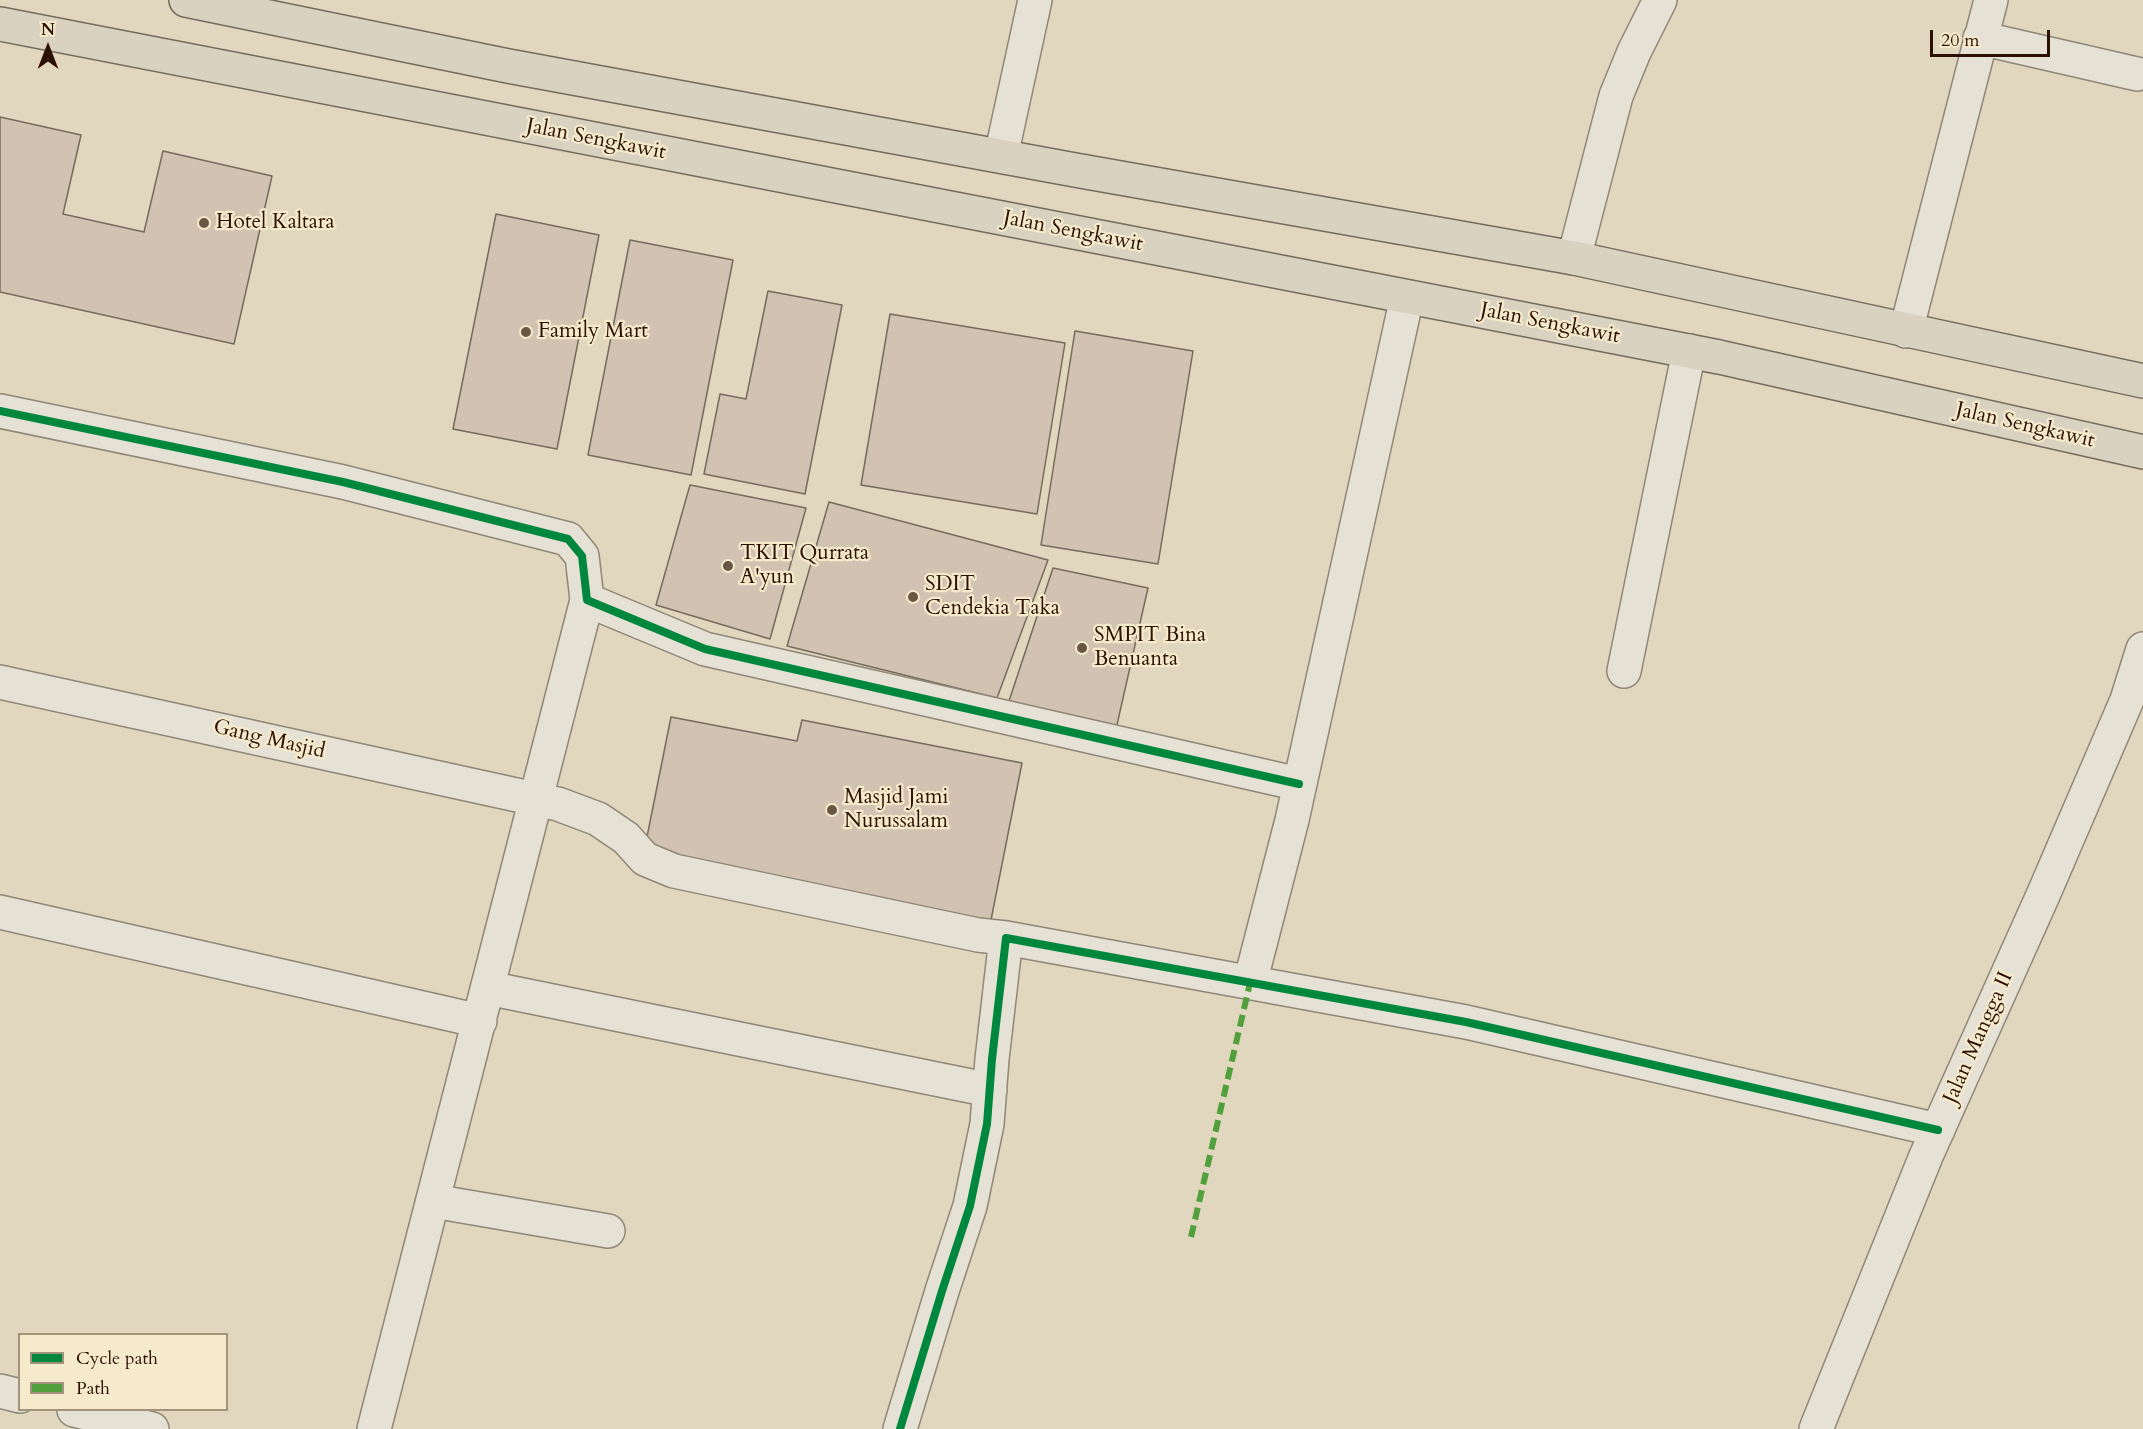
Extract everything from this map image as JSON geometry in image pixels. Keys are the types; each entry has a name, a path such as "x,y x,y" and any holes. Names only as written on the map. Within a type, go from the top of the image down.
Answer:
{"highway":[{"path":"186,0 508,66 1574,258 2143,381"},
{"name":"Jalan Sengkawit","path":"0,24 1689,351 2143,452"}],"street":[{"path":"1000,156 1035,0"},
{"path":"1574,258 1616,96 1634,52 1660,0"},
{"path":"1906,331 1991,0"},
{"path":"1980,39 2137,74"},
{"path":"1250,983 1299,784 1407,297"},
{"path":"1624,671 1689,351"},
{"path":"0,411 343,482 568,539 582,556 587,600 374,1429"},
{"path":"587,600 705,649 1299,784"},
{"name":"Jalan Mangga II","path":"1816,1429 1938,1130 2118,721 2143,649"},
{"name":"Gang Masjid","path":"0,682 558,804 598,819 626,838 645,859 674,871 978,935 1006,938 1466,1022 1938,1130"},
{"path":"0,912 480,1021"},
{"path":"900,1429 970,1206 987,1124 1006,938"},
{"path":"489,988 990,1090"},
{"path":"433,1201 608,1231"},
{"path":"0,1391 18,1396"},
{"path":"78,1411 152,1429"}],"building":[{"name":"Hotel Kaltara","path":"0,117 81,135 63,214 144,232 163,151 272,176 234,344 0,292"},
{"name":"Family Mart","path":"496,214 599,235 557,449 453,429"},
{"path":"630,240 733,260 691,475 588,455"},
{"path":"768,291 842,305 805,494 704,474 720,394 746,399"},
{"path":"890,314 1065,343 1037,514 861,485"},
{"path":"1075,331 1193,351 1158,564 1041,545"},
{"name":"TKIT Qurrata A'yun","path":"690,485 806,508 770,639 656,605"},
{"name":"SDIT Cendekia Taka","path":"829,502 1048,560 997,698 787,646"},
{"name":"SMPIT Bina Benuanta","path":"1053,568 1148,588 1116,729 1009,701"},
{"name":"Masjid Jami Nurussalam","path":"671,717 797,741 802,720 1022,763 990,925 643,857"}],"marked path":[{"path":"1191,1237 1250,983"}],"cycle path":[{"path":"0,411 343,482 568,539 582,556 587,600 705,649 1299,784"},
{"path":"900,1429 970,1206 987,1124 1006,938 1466,1022 1938,1130"}],"place":[{"name":"Hotel Kaltara","path":"204,223"},
{"name":"Family Mart","path":"526,332"},
{"name":"TKIT Qurrata A'yun","path":"728,566"},
{"name":"SDIT Cendekia Taka","path":"913,597"},
{"name":"SMPIT Bina Benuanta","path":"1082,648"},
{"name":"Masjid Jami Nurussalam","path":"832,810"}]}
